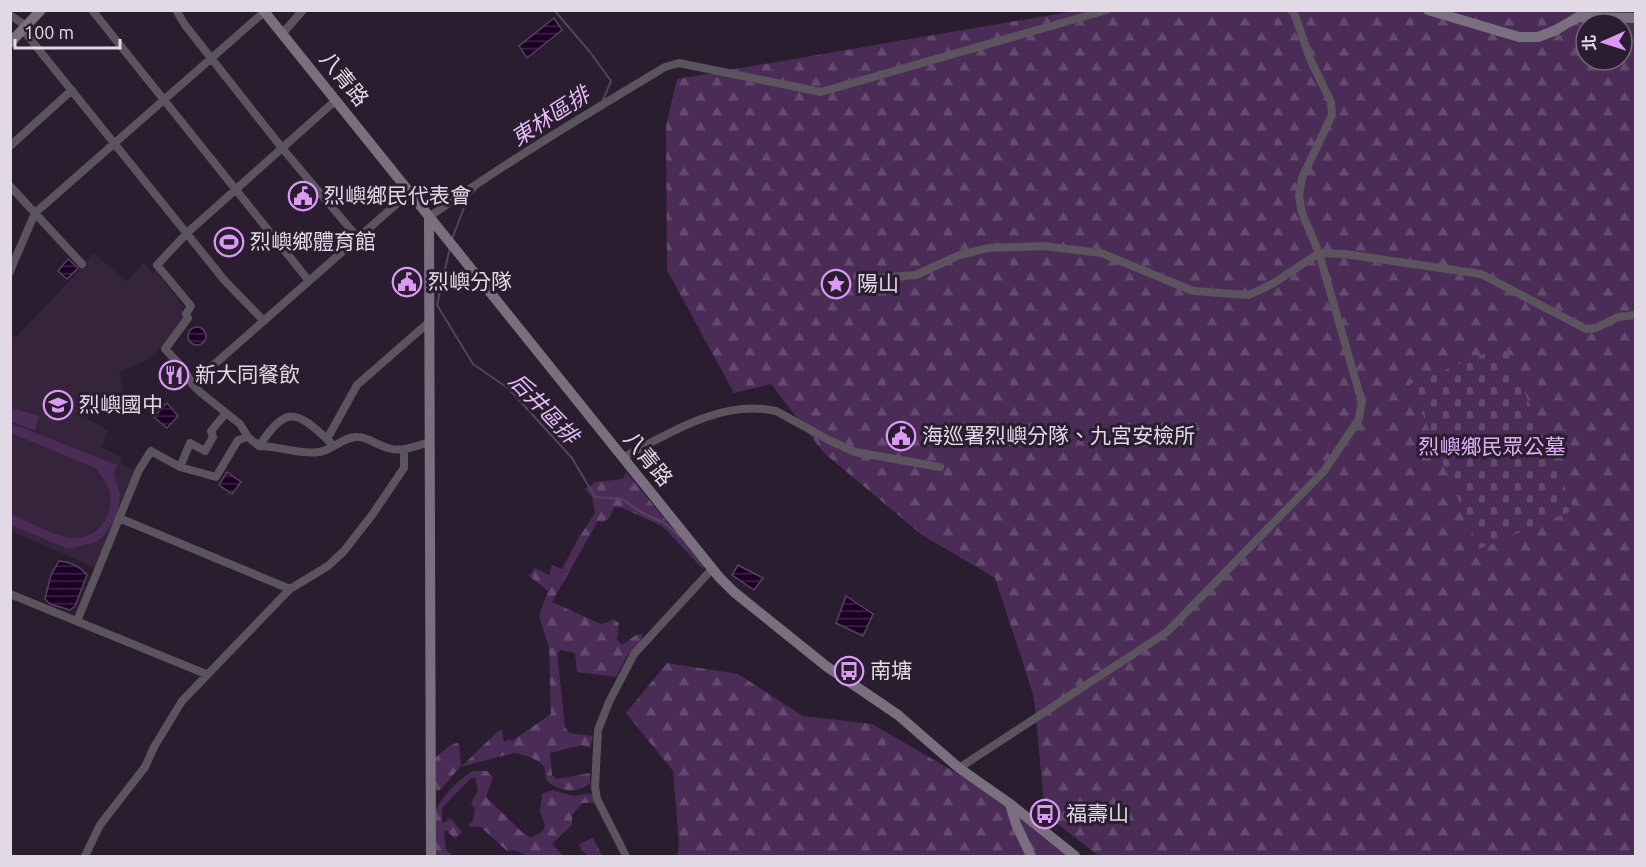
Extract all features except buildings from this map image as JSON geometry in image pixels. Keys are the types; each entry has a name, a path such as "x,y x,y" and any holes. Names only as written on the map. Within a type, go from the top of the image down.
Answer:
{"main road":[{"path":"10,43 41,10"},
{"path":"1428,10 1519,37 1538,37 1578,17 1635,18"},
{"name":"八青路","path":"264,11 622,458 712,569 734,592 826,666 898,715 959,768 1009,803 1075,856"},
{"path":"429,217 431,856"},
{"path":"1009,803 1031,856"}],"street":[{"path":"93,10 309,281"},
{"path":"176,10 211,59 282,148 358,238"},
{"path":"282,34 303,10"},
{"path":"429,217 477,183 571,123 665,67 679,63 821,92 1107,10"},
{"path":"959,768 1167,632 1324,471 1359,419 1362,400 1319,253 1302,213 1299,196 1302,178 1332,115 1331,102 1310,59 1295,15 1290,10"},
{"path":"10,271 35,213 264,11"},
{"path":"10,15 25,28 225,281 264,321"},
{"path":"10,147 72,90"},
{"path":"336,100 187,233 157,265 191,306 186,314 188,318 165,349 184,369 192,384 240,424 248,437 259,446 276,446 294,451 318,453 356,436 384,447 404,451 429,442"},
{"path":"10,186 82,264"},
{"path":"192,384 409,193"},
{"path":"857,276 864,279 916,275 957,256 988,248 1043,246 1101,253 1192,291 1249,295 1274,283 1319,253 1345,254 1481,274 1586,329 1596,328 1618,317 1635,315"},
{"path":"327,439 357,385 428,323"},
{"path":"622,458 686,424 720,414 768,410 776,411 855,452 940,467"},
{"path":"180,467 190,443 205,451 213,437 211,431 226,413"},
{"path":"259,446 281,418 290,415 303,419 334,446"},
{"path":"77,621 139,470 151,451 180,467 216,477 238,440 248,437"},
{"path":"85,856 100,825 145,767 154,747 182,701 290,590 328,566 344,551 404,468 404,451"},
{"path":"119,518 290,590"},
{"path":"626,856 597,799 595,787 598,730 609,702 634,654 712,569"},
{"path":"10,594 206,674"}],"shaded area":[{"path":"554,18 562,30 527,58 519,46"},
{"name":"烈嶼國中","path":"93,253 127,281 143,263 153,273 156,271 184,307 182,310 185,318 163,345 146,361 119,372 123,391 87,418 108,431 101,447 123,458 120,463 136,472 96,568 11,531 10,336 16,337 80,270"},
{"path":"68,259 78,268 67,279 58,271"},
{"path":"193,327 201,327 206,332 204,343 193,345 188,340 188,332"},
{"path":"167,403 178,416 167,428 154,417"},
{"path":"227,472 241,482 232,494 219,485"},
{"path":"59,561 74,565 87,575 75,606 70,610 50,604 45,599 51,575"},
{"path":"738,565 763,578 754,590 732,575"},
{"path":"846,596 873,614 863,636 836,623"}],"green space":[{"path":"1074,11 1635,11 1635,856 1099,856 1045,814 1034,697 995,578 922,535 824,453 771,384 734,393 667,270 666,126 677,79"},
{"name":"烈嶼鄉民眾公墓","path":"1505,345 1574,510 1479,549 1410,384"},
{"path":"12,408 39,416 35,430 11,422"},
{"path":"10,423 117,465 114,474 120,494 117,516 102,538 93,543 68,549 11,525 11,514 58,535 71,538 90,535 97,530 108,515 110,497 107,484 95,468 11,433"},
{"path":"626,472 704,566 703,569 662,526 622,508 614,507 609,519 598,521 552,602 601,624 613,619 619,623 617,640 622,645 636,635 642,634 642,640 627,656 616,677 577,672 575,653 560,650 557,653 565,727 569,733 593,736 590,748 582,745 550,753 552,775 557,779 590,773 590,783 574,790 556,787 546,780 545,770 541,763 514,753 461,767 497,732 502,730 504,742 509,739 512,741 551,714 549,647 539,616 548,591 529,576 535,568 549,575 552,565 562,569 595,513 592,497 585,489 595,482 623,479"},
{"path":"667,663 738,674 803,716 872,724 970,781 1073,856 677,856 679,844 673,771 626,713"},
{"path":"459,742 461,767 442,788 438,791 436,789 435,758 449,746"},
{"path":"473,771 487,771 493,778 486,797 531,838 543,831 545,825 540,812 542,794 552,790 574,796 591,793 594,803 582,803 572,815 572,825 552,844 563,856 528,856 514,850 507,851 481,827 468,826 473,821 475,809 471,804 478,790 475,778 471,778 442,808 442,821 444,823 450,818 462,832 455,839 446,830 444,833 446,850 453,856 436,856 436,810 452,788"},
{"path":"593,838 602,856 589,856 582,851 579,844"}],"waterway":[{"name":"東林區排","path":"554,10 611,81 603,100"},
{"name":"東林區排","path":"452,239 468,197 477,188"},
{"name":"后井區排","path":"450,247 437,305 473,364 509,389 572,458 595,497 622,499 641,512 666,524 680,537"},
{"path":"10,279 14,270"}],"place":[{"name":"烈嶼鄉民代表會","path":"303,196"},
{"name":"烈嶼鄉體育館","path":"229,242"},
{"name":"烈嶼分隊","path":"407,282"},
{"name":"陽山","path":"836,284"},
{"name":"新大同餐飲","path":"174,375"},
{"name":"烈嶼國中","path":"58,405"},
{"name":"海巡署烈嶼分隊、九宮安檢所","path":"901,436"},
{"name":"南塘","path":"849,671"},
{"name":"福壽山","path":"1045,814"}]}
